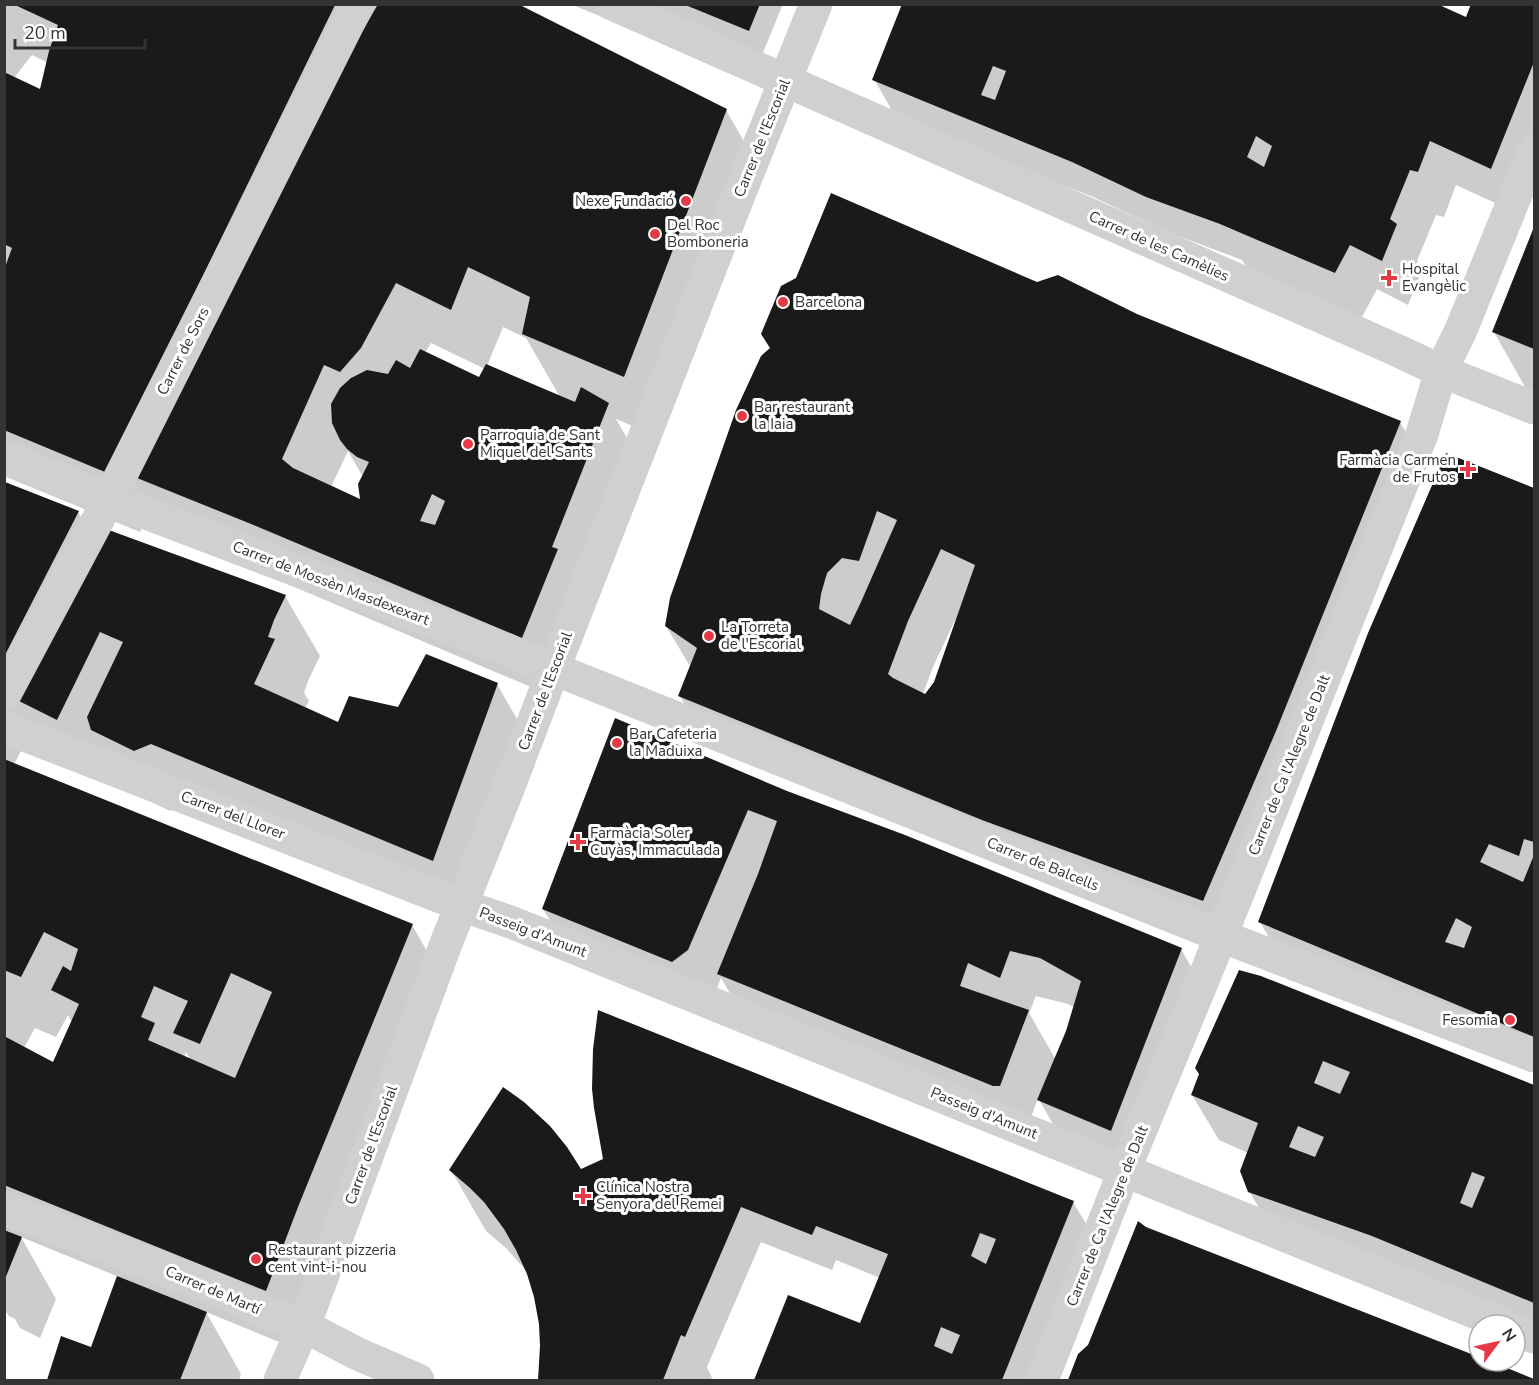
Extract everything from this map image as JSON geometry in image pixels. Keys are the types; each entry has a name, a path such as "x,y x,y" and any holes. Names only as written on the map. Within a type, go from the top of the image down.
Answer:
{"street":[{"name":"Carrer de Sors","path":"4,696 109,499 358,4"},
{"name":"Carrer de les Camèlies","path":"612,4 1441,371 1534,408"},
{"name":"Carrer de l'Escorial","path":"280,1380 304,1326 461,905 816,4"},
{"name":"Carrer de Ca l'Alegre de Dalt","path":"1042,1380 1422,434 1441,371 1461,330 1534,150"},
{"name":"Carrer de Mossèn Masdexexart","path":"4,457 554,668"},
{"name":"Carrer de Balcells","path":"554,668 1221,936 1534,1056"},
{"name":"Carrer del Llorer","path":"4,727 461,905"},
{"name":"Passeig d'Amunt","path":"461,905 524,928 1477,1313"},
{"name":"Carrer de Martí","path":"4,1208 233,1296 270,1314 304,1326 358,1354 418,1380"}],"building":[{"path":"378,4 518,4 727,109 624,377 522,334 530,297 468,267 451,310 396,283 361,348 340,372 324,365 282,459 293,468 360,499 358,484 369,462 357,457 340,440 332,423 331,404 340,388 351,378 367,370 388,374 396,360 410,368 420,349 479,377 486,364 575,402 581,387 609,403 552,547 558,549 522,638 137,478 345,62","holes":["432,494 445,501 435,525 420,521"]},
{"path":"683,4 760,4 749,31"},
{"path":"902,4 1437,4 1466,17 1471,4 1534,4 1534,62 1491,169 1430,141 1418,172 1410,170 1390,219 1397,224 1382,261 1350,245 1335,273 1220,224 1146,197 1072,162 872,80","holes":["993,66 1006,71 995,100 981,95","1256,136 1272,146 1264,167 1247,157"]},
{"path":"15,5 335,5 105,472 4,430 4,270 12,248 4,244 4,72 40,89 58,25"},
{"path":"831,193 1037,282 1058,275 1137,314 1401,421 1276,731 1203,901 982,820 678,696 697,648 665,626 670,598 736,410 761,356 770,348 761,334 781,286 796,278","holes":["877,511 897,520 850,625 819,609 821,594 827,573 842,558 859,561","941,549 975,565 934,682 925,694 888,674 908,621"]},
{"path":"1534,227 1534,349 1492,332"},
{"path":"1446,453 1534,488 1534,842 1524,839 1519,856 1489,844 1480,862 1523,882 1534,855 1534,1037 1258,922 1368,633","holes":["1456,918 1472,927 1464,948 1445,942"]},
{"path":"5,482 79,511 5,655"},
{"path":"106,529 286,595 268,637 275,639 254,684 338,722 349,696 398,707 426,654 498,683 433,861 151,744 134,751 91,730 87,717 123,642 100,632 57,720 19,701"},
{"path":"615,718 787,791 905,835 1182,948 1111,1131 1037,1100 1066,1031 1081,981 1040,958 1010,951 1000,978 968,963 960,986 1029,1010 1000,1086 993,1086 717,974 777,821 748,810 688,950 672,962 542,909"},
{"path":"4,759 413,924 266,1291 4,1185 4,1036 53,1062 79,1004 51,990 63,966 71,971 78,949 44,932 21,977 4,970","holes":["231,973 272,992 235,1078 148,1040 155,1023 141,1017 154,986 188,1001 173,1033 200,1044"]},
{"path":"1239,970 1261,976 1534,1085 1534,1303 1372,1236 1248,1192 1240,1171 1258,1123 1191,1095 1199,1074 1195,1068","holes":["1323,1061 1350,1072 1340,1094 1314,1083","1298,1126 1324,1137 1315,1157 1289,1147","1472,1172 1485,1177 1472,1208 1460,1203"]},
{"path":"598,1010 1074,1201 1002,1380 754,1380 788,1295 860,1323 888,1254 816,1226 812,1235 741,1207 685,1337 681,1335 663,1380 538,1380 539,1324 527,1274 504,1229 484,1202 449,1170 503,1087 524,1102 550,1126 581,1169 603,1159 592,1089 593,1049","holes":["980,1233 996,1239 986,1264 971,1256","941,1327 960,1335 952,1354 934,1346"]},
{"path":"1138,1221 1146,1227 1467,1352 1467,1373 1519,1373 1534,1380 1068,1380 1078,1354 1088,1345"},
{"path":"4,1230 22,1237 5,1279 4,1279"},
{"path":"117,1276 207,1312 180,1380 47,1380 61,1336 91,1347"}],"place":[{"name":"Nexe Fundació","path":"686,201"},
{"name":"Del Roc Bomboneria","path":"655,234"},
{"name":"Hospital Evangèlic","path":"1389,278"},
{"name":"Barcelona","path":"783,302"},
{"name":"Bar restaurant la Iaia","path":"742,416"},
{"name":"Parroquia de Sant Miquel del Sants","path":"468,444"},
{"name":"Farmàcia Carmen de Frutos","path":"1468,469"},
{"name":"La Torreta de l'Escorial","path":"709,636"},
{"name":"Bar Cafeteria la Maduixa","path":"617,743"},
{"name":"Farmàcia Soler Cuyàs, Immaculada","path":"578,842"},
{"name":"Fesomia","path":"1510,1020"},
{"name":"Clínica Nostra Senyora del Remei","path":"583,1196"},
{"name":"Restaurant pizzeria cent vint-i-nou","path":"256,1259"}]}
